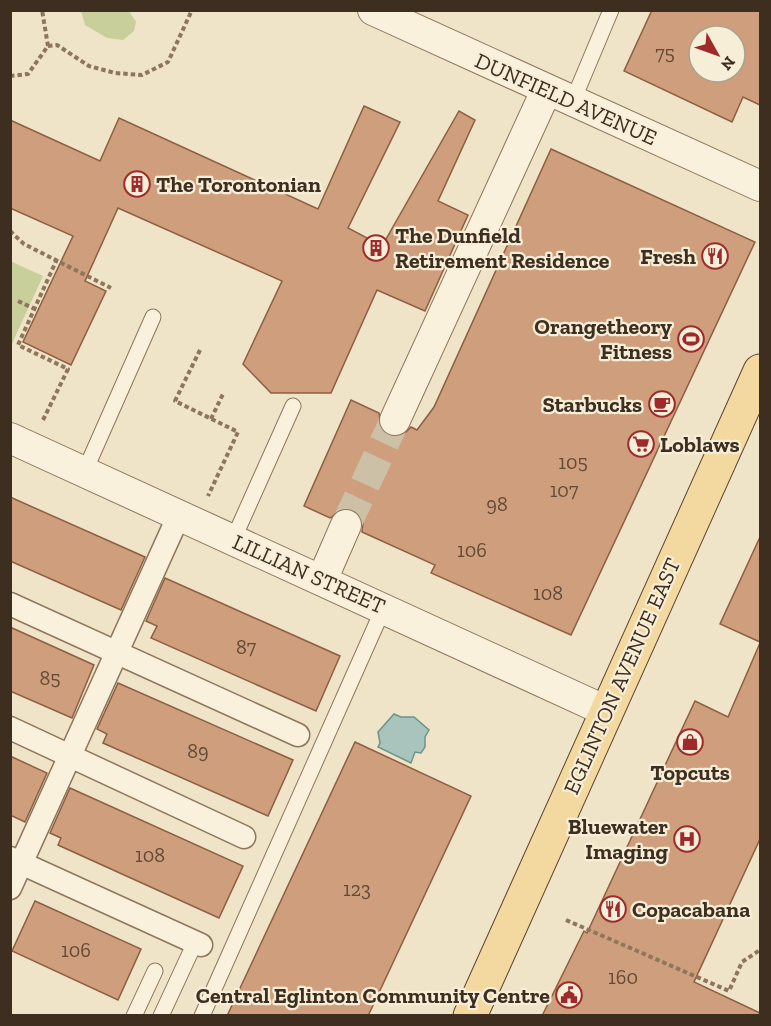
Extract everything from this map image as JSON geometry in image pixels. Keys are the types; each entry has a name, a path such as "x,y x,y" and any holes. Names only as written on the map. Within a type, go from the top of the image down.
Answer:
{"main road":[{"name":"EGLINTON AVENUE EAST","path":"470,1016 760,371"}],"street":[{"name":"DUNFIELD AVENUE","path":"373,10 559,97 760,186"},
{"path":"395,420 559,97"},
{"name":"LILLIAN STREET","path":"10,438 384,607 606,711"},
{"path":"10,888 16,861 71,755 179,515"},
{"path":"322,579 346,525"},
{"path":"10,604 298,735"},
{"path":"10,728 244,837"},
{"path":"16,861 197,947"}],"lane":[{"path":"559,97 611,10"},
{"path":"84,472 153,317"},
{"path":"233,540 293,406"},
{"path":"202,1016 384,607"},
{"path":"161,1016 197,947"},
{"path":"134,1016 155,971"}],"path":[{"path":"10,76 28,74 48,46 42,10"},
{"path":"48,46 57,45 89,66 115,73 142,75 168,62 192,10"},
{"path":"10,231 24,244 111,288"},
{"path":"42,423 68,369 18,345 57,259"},
{"path":"18,301 35,309"},
{"path":"200,350 175,401 238,432 208,496"},
{"path":"211,419 223,394"},
{"path":"566,920 729,991 742,962 760,950"}],"green space":[{"path":"81,11 129,11 136,22 134,31 123,40 107,38 85,25"},
{"path":"10,261 43,276 11,346 10,346"}],"water":[{"path":"394,714 401,717 414,717 429,730 425,737 425,747 421,753 415,752 411,763 378,747 380,743 378,732"}],"building":[{"path":"652,10 760,10 760,105 743,97 732,122 624,71"},
{"path":"364,106 400,122 348,228 382,246 459,111 475,120 438,201 468,215 425,311 377,290 331,393 271,393 243,364 282,281 118,208 85,281 106,291 71,365 23,342 73,236 10,208 10,120 100,161 119,118 318,209"},
{"path":"551,149 755,242 571,635 431,573 435,565 362,532 363,522 353,509 344,508 330,518 304,506 351,400 379,413 381,429 387,435 396,437 404,434 411,427 417,430 434,407"},
{"path":"10,497 145,557 121,610 10,561"},
{"path":"760,537 760,642 720,624"},
{"path":"165,578 340,656 316,711 151,638 157,626 146,621"},
{"path":"10,627 94,665 72,718 10,691"},
{"path":"760,643 760,839 694,982 760,1013 760,1016 542,1016 584,931 587,933 695,701 728,717"},
{"path":"118,683 293,760 268,816 103,743 107,734 97,729"},
{"path":"355,742 471,796 368,1016 227,1016"},
{"path":"10,756 47,773 25,822 10,815"},
{"path":"70,788 243,866 219,918 58,845 61,838 50,833"},
{"path":"35,901 141,949 118,1000 12,951"}],"tunnel":[{"path":"346,525 395,420"}],"place":[{"name":"The Torontonian","path":"137,184"},
{"name":"The Dunfield Retirement Residence","path":"376,248"},
{"name":"Fresh","path":"715,256"},
{"name":"Orangetheory Fitness","path":"691,339"},
{"name":"Starbucks","path":"662,404"},
{"name":"Loblaws","path":"641,444"},
{"name":"Topcuts","path":"690,742"},
{"name":"Bluewater Imaging","path":"687,839"},
{"name":"Copacabana","path":"613,909"},
{"name":"Central Eglinton Community Centre","path":"569,995"}]}
